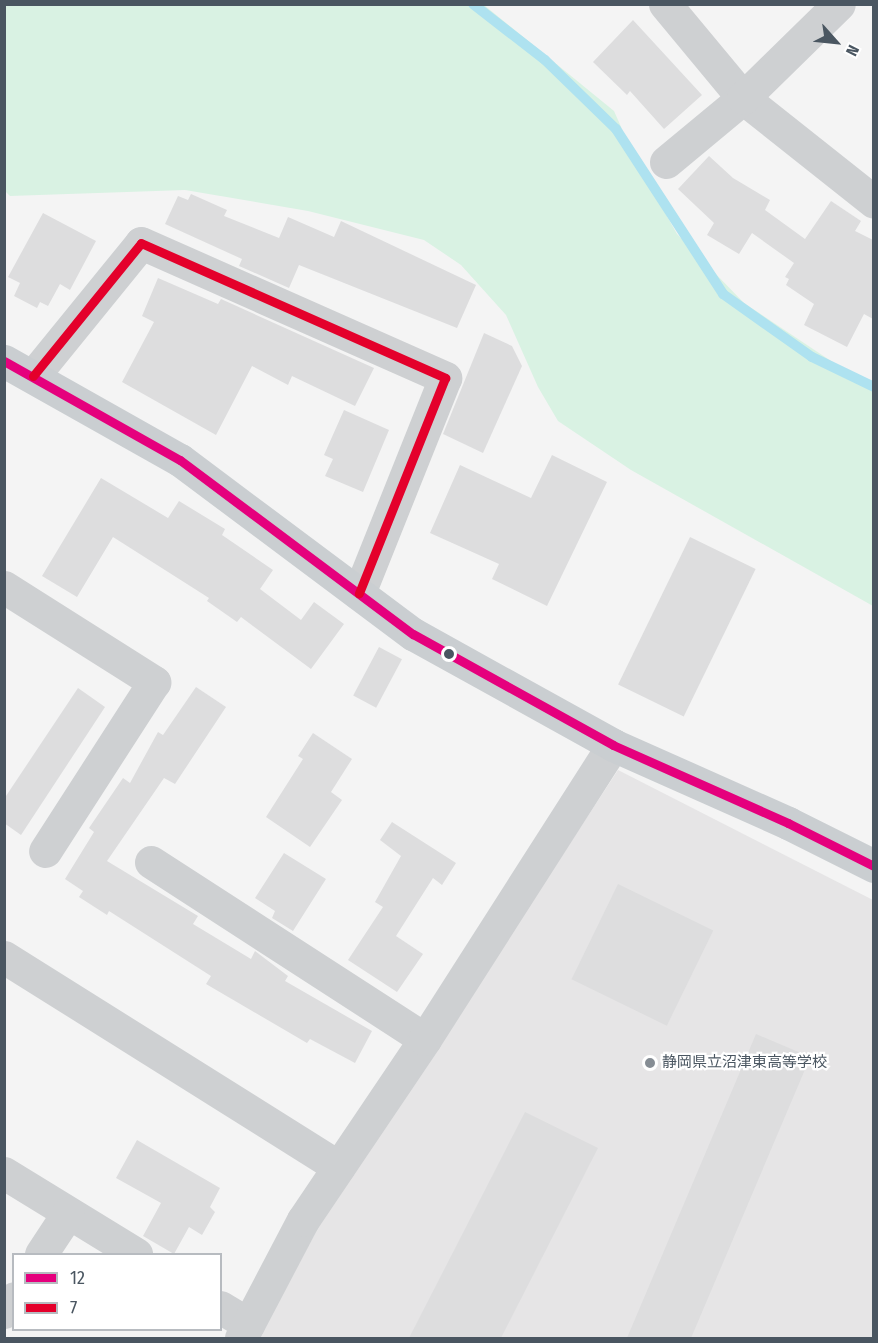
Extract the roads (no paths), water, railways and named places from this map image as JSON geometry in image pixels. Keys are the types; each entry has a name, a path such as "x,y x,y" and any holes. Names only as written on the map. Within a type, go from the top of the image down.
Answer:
{"main road":[{"path":"4,362 33,376 180,460 413,634 612,745 788,823 873,866"}],"street":[{"path":"665,4 743,98 873,202"},
{"path":"666,162 743,98 839,4"},
{"path":"33,376 141,243 445,378 359,593"},
{"path":"4,587 154,682 45,852"},
{"path":"222,1309 244,1331 303,1220 425,1039 612,745"},
{"path":"151,862 425,1039"},
{"path":"4,957 339,1167"},
{"path":"4,1173 134,1253"},
{"path":"42,1253 68,1213"}],"waterway":[{"path":"473,4 545,60 616,129 723,294 812,357 874,387"}],"place":[{"name":"静岡県立沼津東高等学校","path":"650,1063"}]}
